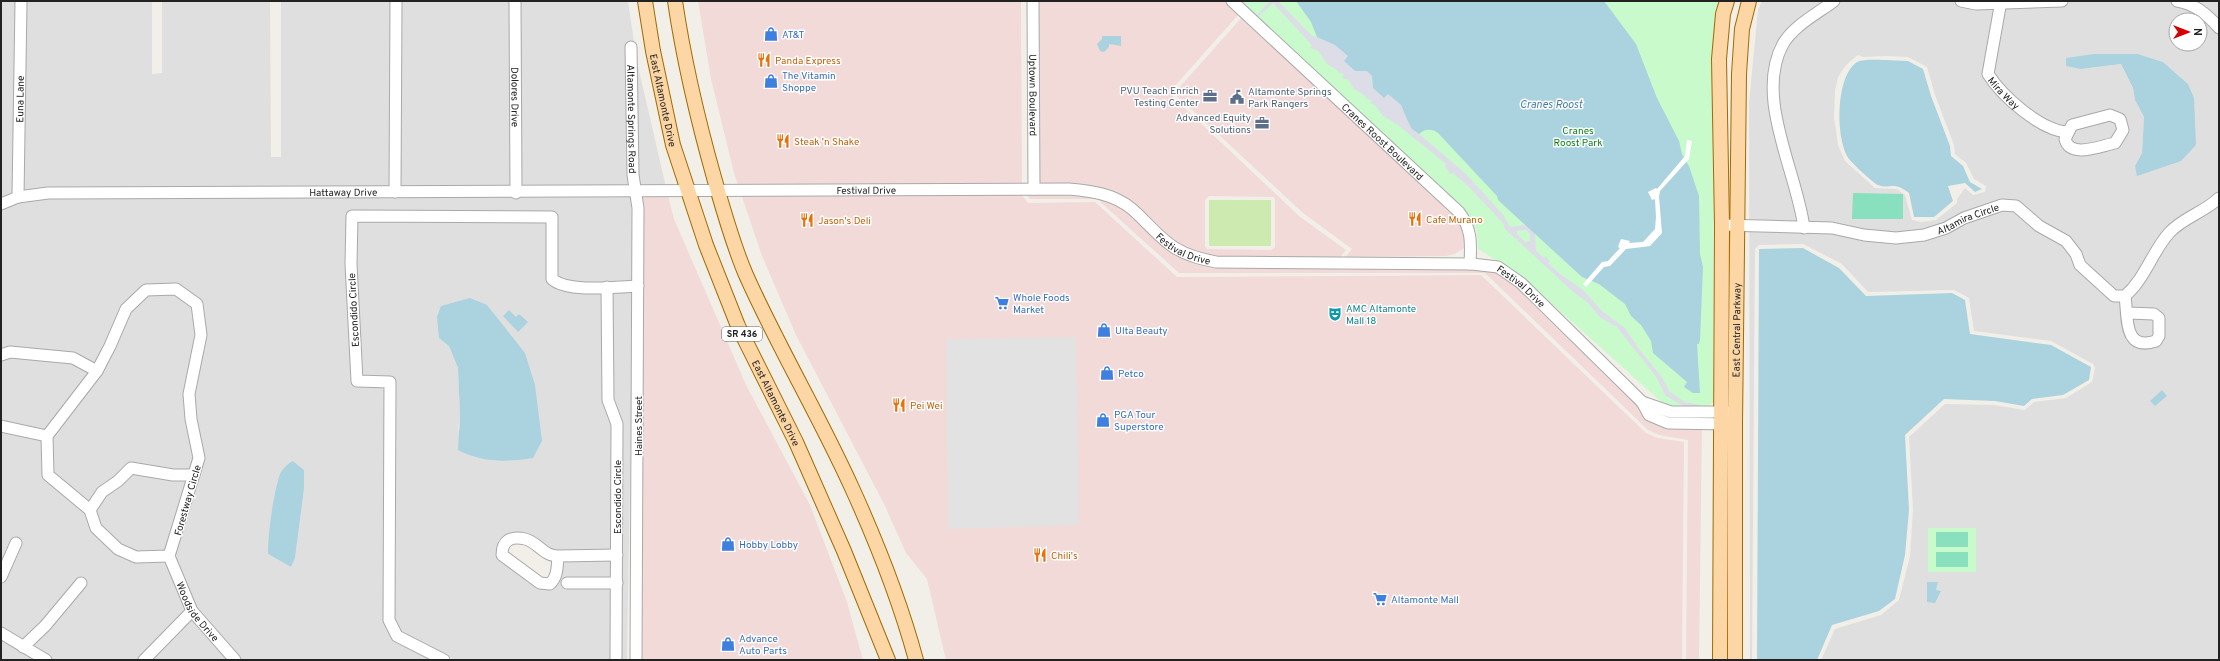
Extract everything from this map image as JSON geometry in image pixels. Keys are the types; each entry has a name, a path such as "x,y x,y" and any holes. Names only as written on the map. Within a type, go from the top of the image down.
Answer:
{"main road":[{"name":"East Altamonte Drive","path":"646,1 653,51 673,145 706,245 738,326 796,442 864,598 888,660"},
{"name":"SR 436","path":"675,1 684,60 699,127 745,273 776,338 851,486 884,565 908,630 916,660"},
{"name":"East Central Parkway","path":"1720,660 1722,225 1719,59 1723,14 1727,1"},
{"name":"East Central Parkway","path":"1735,660 1735,418 1739,74 1742,29 1749,1"}],"street":[{"name":"Euna Lane","path":"18,197 21,1"},
{"path":"395,192 396,1"},
{"name":"Dolores Drive","path":"515,1 516,193"},
{"name":"Uptown Boulevard","path":"1033,1 1034,189"},
{"name":"Cranes Roost Boulevard","path":"1232,1 1459,212 1469,228 1471,238 1470,264"},
{"path":"1804,228 1800,200 1776,120 1773,76 1783,43 1798,27 1834,1"},
{"path":"1961,1 1976,4 2062,1"},
{"path":"2177,1 2189,3 2208,15 2219,28"},
{"name":"Mira Way","path":"2001,2 1989,59 1988,74 1998,89 2016,106 2040,121 2067,132"},
{"name":"Altamonte Springs Road","path":"631,47 633,175 636,191"},
{"path":"2110,115 2120,119 2122,130 2115,142 2079,150 2072,149 2067,146 2065,139 2067,132 2072,125 2110,115"},
{"name":"Festival Drive","path":"688,191 1069,189 1106,195 1132,209 1175,248 1189,255 1223,263 1470,264 1498,267 1521,283 1642,402 1671,412 1720,418 1735,418"},
{"name":"Haines Street","path":"636,191 638,208 636,660"},
{"name":"Hattaway Drive","path":"1,204 18,197 56,193 516,193 688,191"},
{"path":"2128,313 2125,296 2134,288 2169,233 2219,198"},
{"name":"Altamira Circle","path":"1722,225 1832,228 1864,236 1896,238 1924,235 1946,228 1964,218 2002,205 2016,206 2039,226 2066,241 2076,254 2080,265 2114,296 2125,296"},
{"name":"Escondido Circle","path":"444,660 397,636 389,620 390,382 357,381 351,264 352,216 552,217 552,279 558,284 578,287 638,286"},
{"name":"Escondido Circle","path":"607,287 608,400 617,424 616,660"},
{"name":"Forestway Circle","path":"47,436 97,370 110,346 126,309 146,290 176,289 197,304 201,335 189,394 191,419 199,458 170,556"},
{"path":"1,355 10,352 73,358 97,370"},
{"path":"1,426 47,436 48,475 90,510 96,528 118,549 136,557 170,556"},
{"path":"90,510 102,492 118,481 130,468 173,475 194,475"},
{"path":"558,556 557,572 554,580 550,584 540,583 502,555 502,550 506,540 524,539 547,554 558,556 617,555"},
{"path":"1,577 16,543"},
{"name":"Woodside Drive","path":"170,556 192,611 235,660"},
{"path":"567,583 617,582"},
{"path":"23,647 45,626 81,583"},
{"path":"144,660 192,611"},
{"path":"1,633 46,660"}],"shaded area":[{"path":"1,1 15,1 13,194 1,199"},
{"path":"26,1 152,1 152,74 162,73 162,1 270,1 271,157 281,157 281,1 390,1 390,188 24,192"},
{"path":"401,1 510,1 510,188 400,188"},
{"path":"520,1 628,1 634,42 626,43 627,177 630,187 521,188"},
{"path":"698,1 1021,1 1022,195 1028,203 1095,202 1177,277 1481,275 1646,433 1658,438 1684,442 1682,660 946,660 927,579 906,553 884,504 796,335 762,256 734,173 711,79"},
{"path":"1038,1 1225,1 1239,14 1174,87 1173,97 1299,216 1346,250 1341,256 1342,259 1217,258 1191,251 1178,245 1136,206 1039,185","holes":["1209,196 1274,197 1275,247 1271,250 1207,249 1205,246 1205,200"]},
{"path":"1239,1 1242,1 1257,15 1269,2 1263,1 1278,1 1311,35 1335,44 1367,71 1401,105 1412,128 1465,173 1504,216 1510,227 1525,225 1526,217 1543,232 1535,233 1536,251 1544,258 1545,256 1550,261 1548,263 1560,274 1583,290 1603,312 1625,328 1639,349 1661,376 1670,392 1685,402 1700,405 1700,409 1685,407 1665,395 1657,378 1617,327 1601,318 1587,302 1571,290 1505,229 1503,223 1468,186 1453,173 1450,174 1445,166 1446,164 1398,125 1383,116 1375,105 1370,103 1372,101 1369,99 1368,100 1365,96 1354,89 1348,79 1344,79 1342,77 1344,75 1341,72 1340,74 1337,70 1327,64 1318,51 1310,48 1312,46 1310,43 1273,3 1257,18","holes":["1526,230 1530,234 1530,241 1525,242 1517,234 1517,231"]},
{"path":"1762,1 2219,1 2219,660 1821,660 1835,629 1881,615 1899,600 1910,556 1913,510 1909,437 1945,404 1994,405 2025,410 2034,402 2066,398 2092,382 2095,368 2093,364 2051,341 1974,331 1969,298 1954,290 1868,292 1842,264 1803,244 1759,245 1755,249 1752,660 1750,660 1749,103 1758,10","holes":["2138,54 2163,62 2188,84 2135,166 2142,153 2144,117 2135,100 2133,88 2121,64 2081,69","1858,55 1863,57 1908,57 1927,67 1935,95 1954,145 1955,154 1966,163 1974,179 1986,186 1985,192 1973,195 1965,188 1957,199 1957,203 1936,220 1921,222 1912,220 1905,195 1897,189 1875,188 1845,161 1838,145 1834,117 1835,91 1838,77 1846,65"]},
{"path":"1243,16 1403,166 1463,226 1466,235 1464,248 1455,254 1446,256 1345,257 1352,249 1303,213 1177,96 1177,90"},
{"path":"637,62 666,187 640,186 638,177"},
{"path":"1026,194 1069,194 1105,200 1128,212 1175,255 1214,267 1470,268 1495,272 1517,286 1663,419 1702,422 1699,660 1686,660 1688,440 1659,435 1648,430 1485,273 1179,273 1097,199 1030,199"},
{"path":"631,196 633,282 578,283 560,280 557,277 557,217 352,212 346,264 351,381 357,385 385,387 385,622 394,641 433,660 1,660 1,209 19,202 48,198","holes":["293,461 304,470 304,489 295,558 291,567 268,554"]},
{"path":"642,196 668,196 674,219 747,387 810,505 847,602 863,660 642,660"},
{"path":"357,221 546,221 548,282 557,288 578,292 602,292 612,425 612,550 553,551 524,534 503,536 498,541 497,555 554,587 559,581 563,561 612,560 612,578 561,579 562,588 612,587 611,660 455,660 401,633 395,620 396,383 391,378 362,376 357,264","holes":["511,338 525,353 458,431 460,416 458,368 449,346"]},
{"path":"633,291 627,660 622,660 623,424 614,399 612,292"},
{"path":"1076,337 1079,525 948,529 946,339"}],"green space":[{"name":"Cranes Roost","path":"1239,1 1718,1 1714,58 1713,402 1704,410 1668,408 1521,276 1478,249 1477,231 1466,211"},
{"path":"1853,193 1903,194 1903,219 1852,219"},
{"path":"1209,200 1271,200 1271,246 1209,246"},
{"path":"1928,528 1976,528 1976,572 1928,572"},
{"path":"1936,532 1968,532 1968,547 1936,547"},
{"path":"1936,552 1968,552 1968,567 1936,567"}],"water":[{"name":"Cranes Roost","path":"1296,1 1604,1 1636,44 1657,98 1679,141 1682,154 1689,166 1699,196 1700,254 1703,267 1700,340 1699,344 1697,344 1700,393 1693,393 1684,387 1687,382 1653,353 1651,341 1641,325 1631,316 1625,304 1599,284 1582,277 1498,200 1497,196 1438,133 1433,130 1428,130 1419,134 1411,128 1401,105 1388,94 1384,98 1373,88 1372,76 1367,71 1355,71 1344,61 1348,56 1335,45 1317,37 1311,22"},
{"path":"1102,36 1121,36 1121,46 1109,44 1109,47 1104,52 1100,51 1097,44 1102,39"},
{"path":"2094,54 2138,54 2163,62 2188,84 2194,98 2196,145 2181,161 2137,176 2135,166 2142,153 2144,117 2135,100 2133,88 2121,64 2081,69 2066,66 2066,58"},
{"path":"1860,61 1908,61 1923,69 1931,96 1950,146 1951,156 1963,166 1970,182 1982,189 1975,192 1965,183 1948,186 1953,201 1934,217 1914,217 1909,193 1899,187 1886,187 1875,184 1850,160 1845,151 1840,125 1840,110 1841,94 1850,69"},
{"path":"1803,248 1839,268 1866,296 1952,293 1965,300 1970,334 2051,345 2091,367 2089,380 2063,395 2032,399 2024,406 1995,401 1944,399 1905,435 1909,510 1905,555 1895,599 1879,611 1832,625 1817,660 1757,660 1759,249"},
{"path":"470,298 487,305 525,353 535,385 542,441 533,458 504,461 477,457 458,450 460,416 458,368 449,346 439,338 437,317 441,306"},
{"path":"509,310 516,317 519,314 528,322 518,332 503,316"},
{"path":"2162,390 2167,396 2155,406 2150,401"},
{"path":"293,461 304,470 304,489 295,558 291,567 268,554 271,515 279,477 284,468"},
{"path":"1927,582 1938,582 1936,590 1941,591 1935,603 1927,602"}],"pier":[{"path":"1687,140 1692,141 1689,159 1660,191 1659,197 1662,233 1650,246 1626,249 1610,266 1604,267 1586,287 1583,284 1602,262 1608,261 1620,248 1618,247 1621,239 1630,241 1629,243 1643,242 1655,229 1655,199 1652,200 1648,192 1656,188 1657,189 1685,156"}],"place":[{"name":"AT&T","path":"771,34"},
{"name":"Panda Express","path":"764,60"},
{"name":"The Vitamin Shoppe","path":"771,81"},
{"name":"PVU Teach Enrich Testing Center","path":"1210,96"},
{"name":"Altamonte Springs Park Rangers","path":"1237,97"},
{"name":"Advanced Equity Solutions","path":"1262,123"},
{"name":"Steak 'n Shake","path":"783,141"},
{"name":"Cafe Murano","path":"1415,219"},
{"name":"Jason's Deli","path":"807,220"},
{"name":"Whole Foods Market","path":"1002,303"},
{"name":"AMC Altamonte Mall 18","path":"1335,314"},
{"name":"Ulta Beauty","path":"1104,330"},
{"name":"Petco","path":"1107,373"},
{"name":"Pei Wei","path":"899,405"},
{"name":"PGA Tour Superstore","path":"1103,420"},
{"name":"Hobby Lobby","path":"728,544"},
{"name":"Chili's","path":"1040,555"},
{"name":"Altamonte Mall","path":"1380,599"},
{"name":"Advance Auto Parts","path":"728,644"}],"park label":[{"name":"Cranes Roost Park","path":"1578,136"}]}
